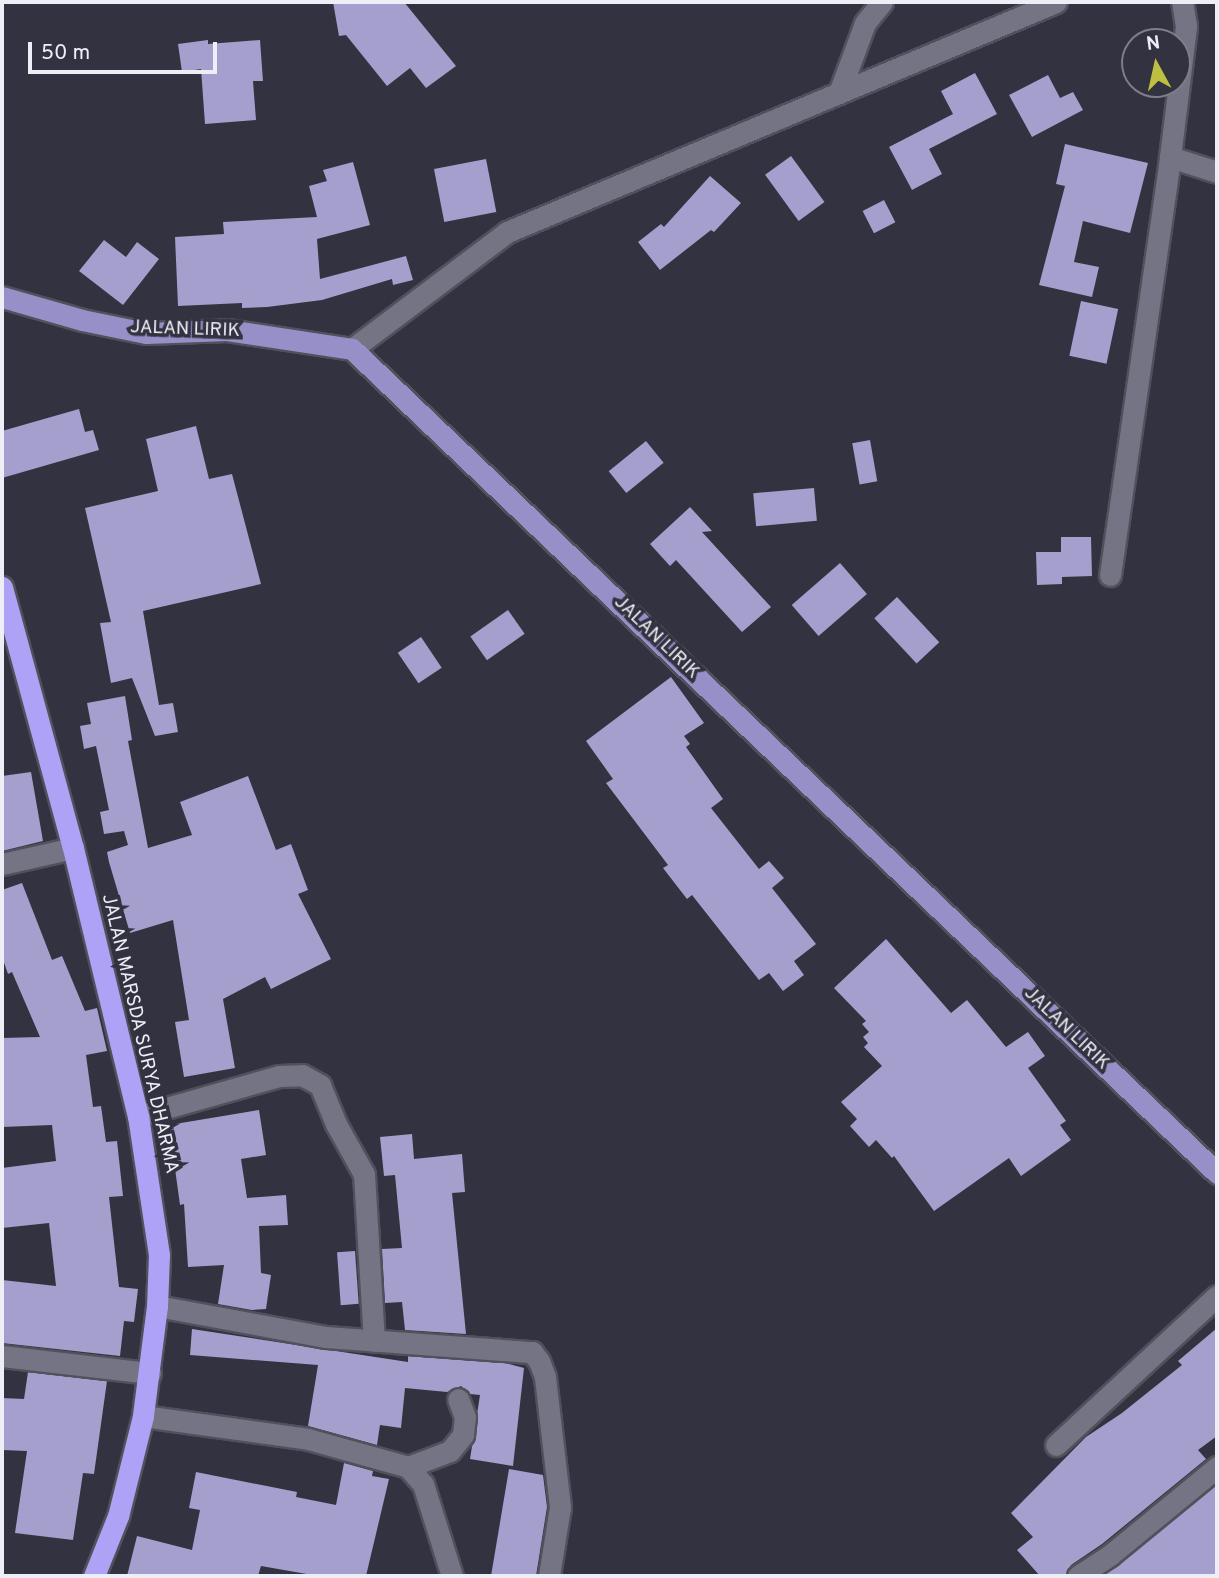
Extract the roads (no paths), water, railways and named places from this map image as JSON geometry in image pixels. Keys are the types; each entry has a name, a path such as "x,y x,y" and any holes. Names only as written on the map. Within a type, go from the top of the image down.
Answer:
{"highway":[{"name":"JALAN MARSDA SURYA DHARMA","path":"2,587 73,848 138,1116 159,1255 157,1306 143,1416 118,1516 94,1576"}],"main road":[{"name":"JALAN LIRIK","path":"2,297 82,320 146,332 227,330 352,349 1217,1173"}],"street":[{"path":"839,93 864,23 882,2"},
{"path":"352,349 507,232 1056,2"},
{"path":"1110,575 1170,157 1186,26 1182,2"},
{"path":"1170,157 1217,172"},
{"path":"2,864 73,848"},
{"path":"138,1116 279,1076 302,1075 320,1085 336,1124 364,1174 374,1341"},
{"path":"1056,1445 1217,1296"},
{"path":"157,1306 326,1337 532,1352 545,1377 560,1507 549,1576"},
{"path":"2,1356 149,1373"},
{"path":"408,1467 450,1451 463,1435 465,1417 458,1399"},
{"path":"143,1416 308,1439 408,1467 423,1484 452,1576"},
{"path":"1078,1576 1110,1555 1217,1467"}]}
